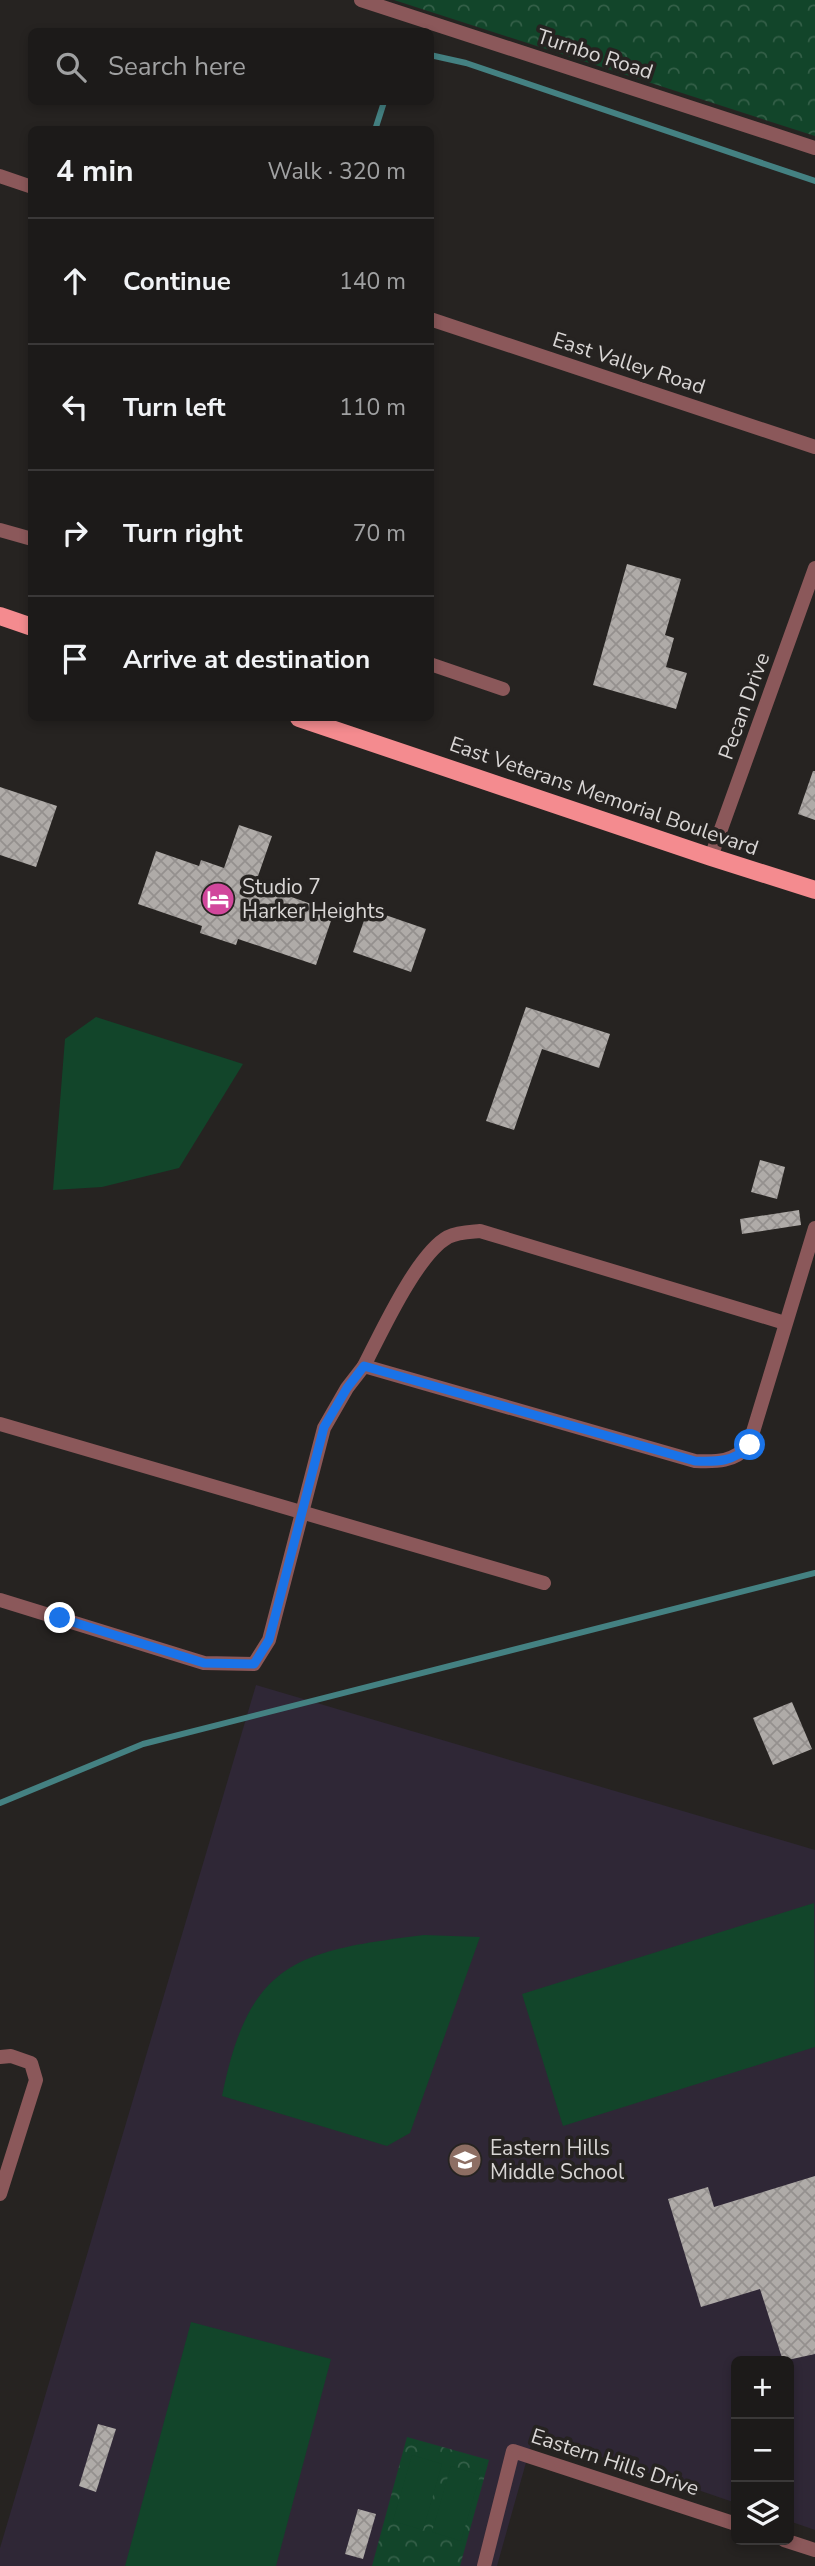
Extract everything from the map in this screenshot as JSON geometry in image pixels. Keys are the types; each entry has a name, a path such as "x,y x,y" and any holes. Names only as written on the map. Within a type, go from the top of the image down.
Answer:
{"main road":[{"path":"0,616 28,626"},
{"name":"East Veterans Memorial Boulevard","path":"308,721 711,858 815,890"}],"street":[{"name":"Turnbo Road","path":"361,0 815,148"},
{"path":"0,176 28,186"},
{"name":"East Valley Road","path":"434,320 815,447"},
{"path":"0,530 28,537"},
{"name":"Pecan Drive","path":"711,858 815,568"},
{"path":"434,665 503,689"},
{"path":"364,1366 695,1461 722,1463 743,1452 750,1445 815,1228"},
{"path":"0,1600 204,1663 254,1664 269,1640 324,1427 347,1388 364,1366 427,1256 442,1241 462,1232 480,1231 785,1323"},
{"path":"0,1424 544,1583"},
{"path":"0,2057 11,2056 31,2063 36,2080 0,2194"},
{"name":"Eastern Hills Drive","path":"484,2566 513,2451 731,2522"},
{"path":"794,2543 815,2550"}],"shaded area":[{"name":"Eastern Hills Middle School","path":"256,1685 815,1850 815,2530 794,2523 794,2356 731,2356 731,2501 534,2434 497,2566 0,2566 0,2548"}],"green space":[{"path":"394,0 815,0 815,136"},
{"path":"96,1017 243,1064 179,1168 102,1187 53,1190 65,1039"},
{"path":"814,1903 815,2047 563,2126 522,1994"},
{"path":"424,1935 480,1937 410,2133 387,2146 222,2096 233,2051 247,2016 265,1990 286,1970 312,1957 343,1948"},
{"path":"191,2322 331,2359 276,2566 125,2566"},
{"path":"407,2437 489,2460 460,2566 372,2566"},
{"path":"412,2455 442,2464 423,2530 393,2521"},
{"path":"451,2466 480,2475 461,2541 432,2532"}],"building":[{"path":"627,564 681,579 665,635 674,638 666,667 687,673 676,709 593,685"},
{"path":"815,771 815,820 798,814"},
{"path":"0,787 57,806 36,867 0,855"},
{"name":"Studio 7 Harker Heights","path":"239,825 272,836 257,879 282,887 280,893 334,912 316,965 238,939 236,945 200,933 202,926 138,904 156,851 199,866 201,860 224,868"},
{"path":"368,909 426,929 411,972 353,952"},
{"path":"526,1007 610,1034 599,1068 542,1049 514,1130 486,1121"},
{"path":"760,1160 785,1167 777,1199 751,1192"},
{"path":"799,1210 801,1225 742,1234 740,1219"},
{"path":"792,1702 812,1749 773,1765 753,1718"},
{"path":"815,2176 815,2354 794,2359 794,2356 781,2356 760,2289 701,2307 668,2199 708,2187 714,2207"},
{"path":"98,2424 116,2429 96,2492 79,2486"},
{"path":"358,2509 376,2514 363,2559 345,2554"}],"waterway":[{"path":"434,56 466,63 815,181"},
{"path":"376,126 383,105"},
{"path":"0,1803 143,1744 815,1573"}],"place":[{"name":"Studio 7 Harker Heights","path":"218,899"},
{"name":"Eastern Hills Middle School","path":"465,2160"}],"route":[{"path":"60,1618 204,1663 254,1664 269,1640 324,1427 347,1388 364,1366 695,1461 722,1463 743,1452 750,1445"}]}
